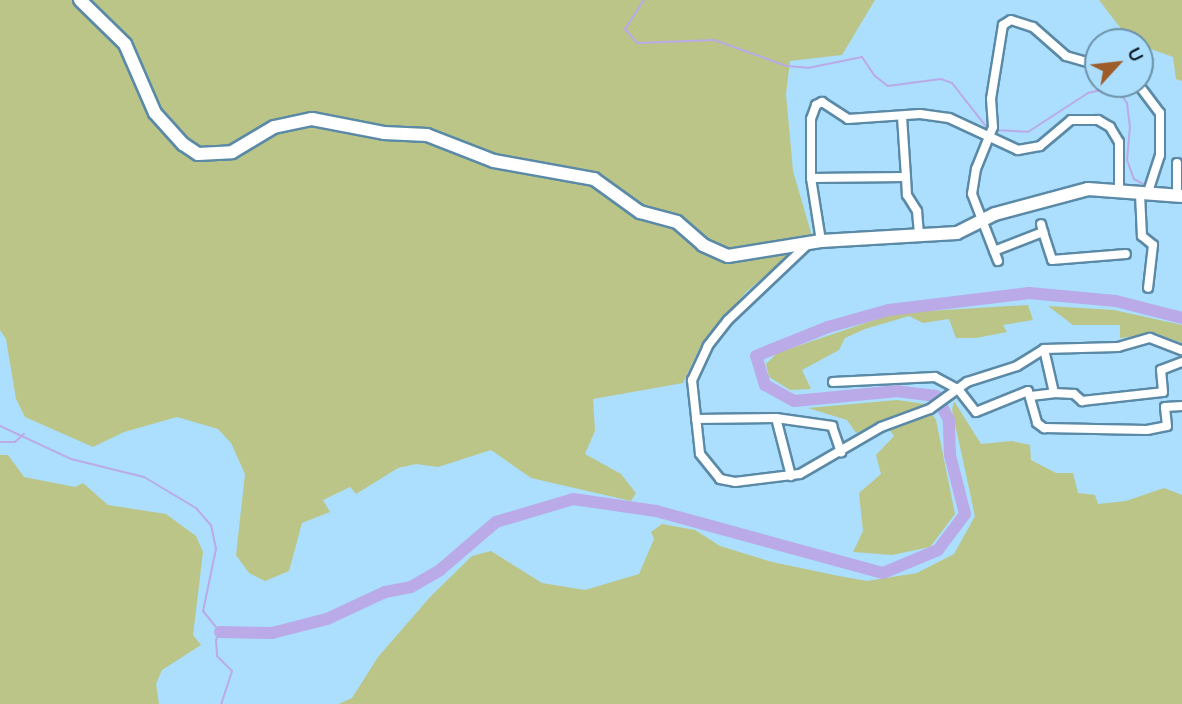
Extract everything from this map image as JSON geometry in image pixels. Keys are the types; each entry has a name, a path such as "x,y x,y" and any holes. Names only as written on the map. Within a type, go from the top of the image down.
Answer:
{"street":[{"path":"80,0 130,52 155,113 183,144 198,154 232,152 274,127 312,119 427,135 494,161 594,179 640,212 668,217 703,244 728,256 821,241 919,233 957,233 995,214 1070,192 1178,191 1177,163"},
{"path":"998,261 972,202 973,183 991,132 991,99 1006,21 1033,27 1066,56 1084,61"},
{"path":"1148,288 1153,246 1142,236 1147,192 1160,155 1160,113 1149,98"},
{"path":"821,241 808,146 819,103 842,118 949,118 991,132 1007,148 1026,149 1040,146 1070,120 1098,120 1110,127 1119,142 1119,191"},
{"path":"902,117 906,195 917,211 919,233"},
{"path":"811,178 906,177"},
{"path":"993,251 1042,228 1052,260 1126,254"},
{"path":"807,245 737,309 708,345 692,380 700,454 713,475 730,482 791,476 841,452 881,427 930,409 958,389 1017,366 1044,349 1118,347 1150,338 1182,350"},
{"path":"1044,349 1054,393"},
{"path":"1031,396 1037,423 1044,428 1133,431 1165,427 1161,370 1182,362"},
{"path":"833,382 929,376 958,389 976,412 1021,392 1031,396 1074,394 1082,401 1163,392"},
{"path":"1165,407 1182,406"},
{"path":"696,419 776,418 832,426 841,452"},
{"path":"776,418 791,476"}],"green space":[{"path":"0,0 875,0 842,55 790,61 786,94 793,171 812,236 746,292 699,349 683,383 593,399 595,431 585,454 621,474 636,493 631,501 531,478 491,450 438,467 416,464 398,468 356,494 350,487 323,500 330,512 302,523 289,571 265,581 249,573 236,555 245,474 231,443 218,429 177,417 124,432 93,447 25,417 16,399 6,339 0,330"},
{"path":"1099,0 1182,0 1182,81 1176,79 1173,57 1154,50 1154,28 1120,28"},
{"path":"1028,305 1033,320 1003,325 1007,332 976,338 956,338 949,319 923,323 909,316 865,329 845,338 839,350 802,370 811,389 790,390 769,377 766,364 777,353 895,313"},
{"path":"1048,306 1114,310 1182,325 1182,343 1157,334 1120,338 1120,325 1073,325"},
{"path":"897,400 925,404 936,420 955,514 930,547 892,555 853,552 863,531 859,493 881,474 876,455 894,436 883,421 856,433 847,420 808,408"},
{"path":"954,401 981,444 1012,441 1030,445 1031,460 1056,473 1073,473 1078,493 1095,495 1098,504 1126,501 1164,488 1182,495 1182,704 339,704 352,698 378,657 431,596 472,556 491,551 542,583 585,590 639,574 654,539 651,532 662,524 695,530 720,546 772,562 839,576 867,581 917,573 954,554 975,516 952,410"},
{"path":"0,455 8,455 24,477 75,487 83,483 108,505 166,514 196,536 203,552 193,635 201,645 162,670 156,684 159,704 0,704"}],"waterway":[{"path":"644,0 625,29 637,43 714,40 787,66 808,68 862,57 875,76 888,86 941,79 952,83 988,129"},
{"path":"994,130 1028,132 1088,93 1105,89 1120,93 1127,103 1130,126 1127,160 1134,179 1147,186"},
{"path":"220,632 272,633 327,619 385,592 411,587 440,570 496,522 573,499 656,511 883,573 938,550 965,514 950,455 949,420 936,396 898,391 794,401 765,385 756,356 828,327 889,310 1029,293 1116,301 1182,318"},
{"path":"0,426 71,459 144,477 196,508 211,525 216,549 203,611 220,632 216,640 217,656 232,671 221,704"},
{"path":"0,442 15,442 24,434"}]}
